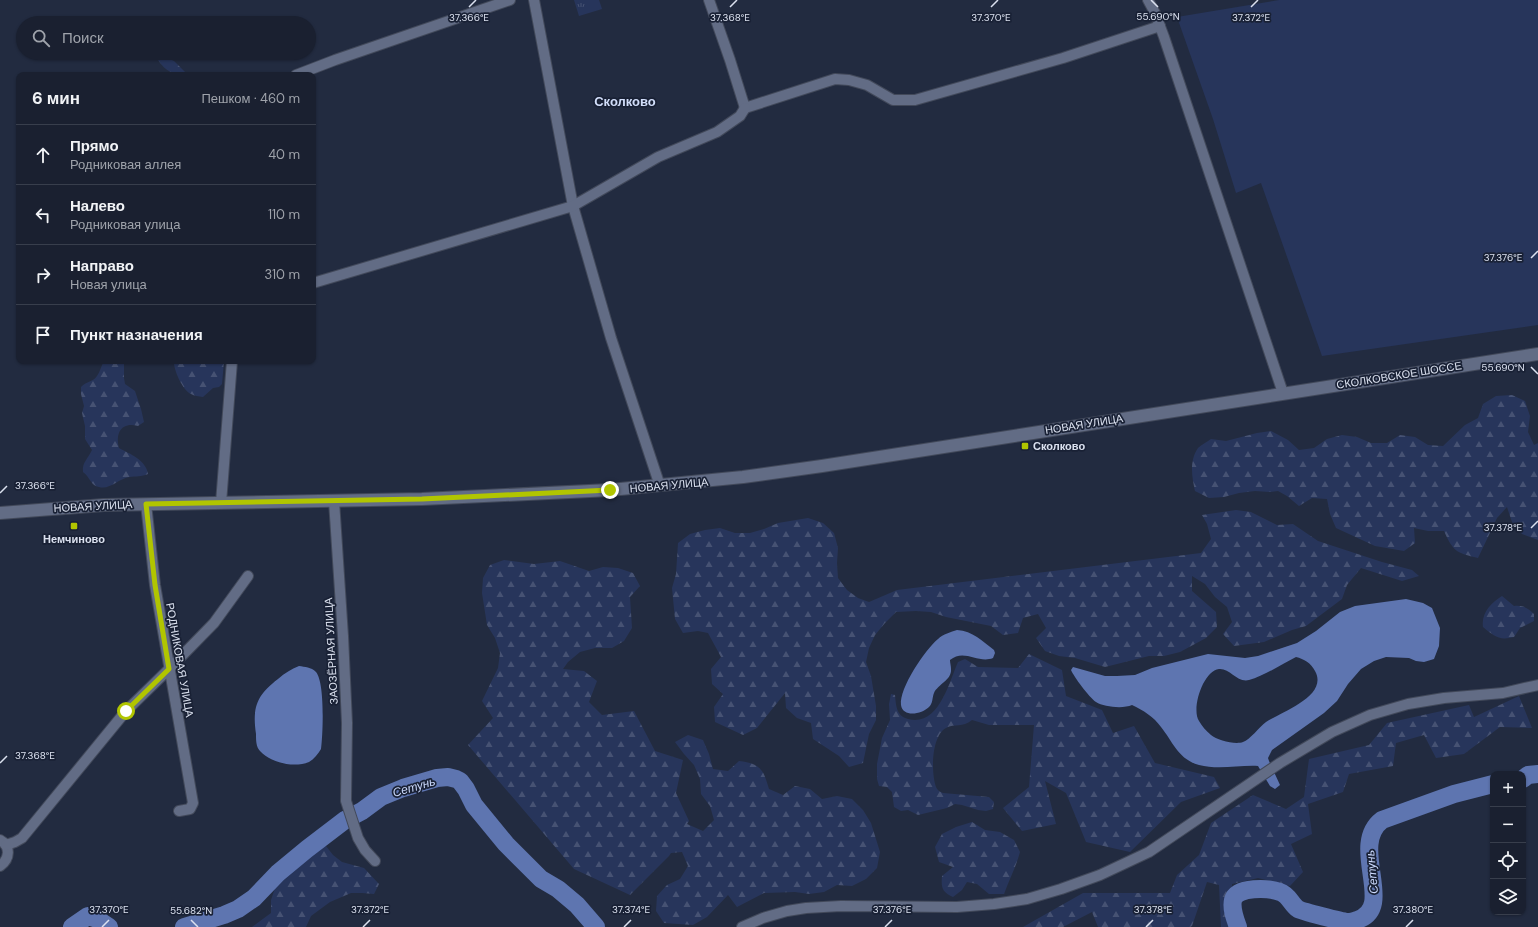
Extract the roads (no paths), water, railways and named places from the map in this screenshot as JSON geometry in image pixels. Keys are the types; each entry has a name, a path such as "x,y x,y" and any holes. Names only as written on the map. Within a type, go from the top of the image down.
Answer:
{"street":[{"path":"304,72 510,0"},
{"path":"534,0 572,206 611,338 660,486"},
{"path":"709,0 745,108"},
{"path":"1148,0 1160,26 1283,393"},
{"path":"316,282 572,206 658,157 717,132 740,116 745,108 835,79 849,80 867,85 893,100 915,100 1063,58 1160,26"},
{"name":"СКОЛКОВСКОЕ ШОССЕ","path":"1283,393 1538,354"},
{"path":"221,503 232,364"},
{"name":"НОВАЯ УЛИЦА","path":"0,513 90,506 470,497 660,486 775,473 1283,393"},
{"name":"ЗАОЗЁРНАЯ УЛИЦА","path":"334,501 343,636 346,715 346,800 358,838 365,850 375,860"},
{"name":"РОДНИКОВАЯ УЛИЦА","path":"146,504 155,585 169,669 176,698 193,803 190,810 179,811"},
{"path":"3,842 15,842 22,838 126,711 214,623 248,576"},
{"path":"742,927 763,918 787,911 806,908 841,906 957,908 994,904 1034,897 1100,875 1150,852 1280,763 1332,732 1370,715 1444,698 1503,693 1538,685"},
{"path":"0,866 6,862 8,856 8,850 3,842"}],"waterway":[{"name":"Сетунь","path":"1526,777 1538,774"},
{"name":"Сетунь","path":"184,927 224,915 238,909 254,898 278,873 307,849 345,820 362,811 381,797 403,788 437,778 448,777 460,781 474,805 506,844 541,879 558,889 577,905 596,927"},
{"name":"Сетунь","path":"1238,927 1233,910 1233,900 1240,892 1254,889 1283,893 1298,909 1306,912 1345,922 1357,920 1368,913 1373,903 1374,890 1369,845 1373,831 1382,820 1454,794 1490,785"},
{"name":"Сетунь","path":"72,927 88,916 97,919 109,927"}],"place":[{"name":"Сколково","path":"1025,446"},
{"name":"Немчиново","path":"74,526"}],"district":[{"name":"Сколково","path":"625,101"}]}
